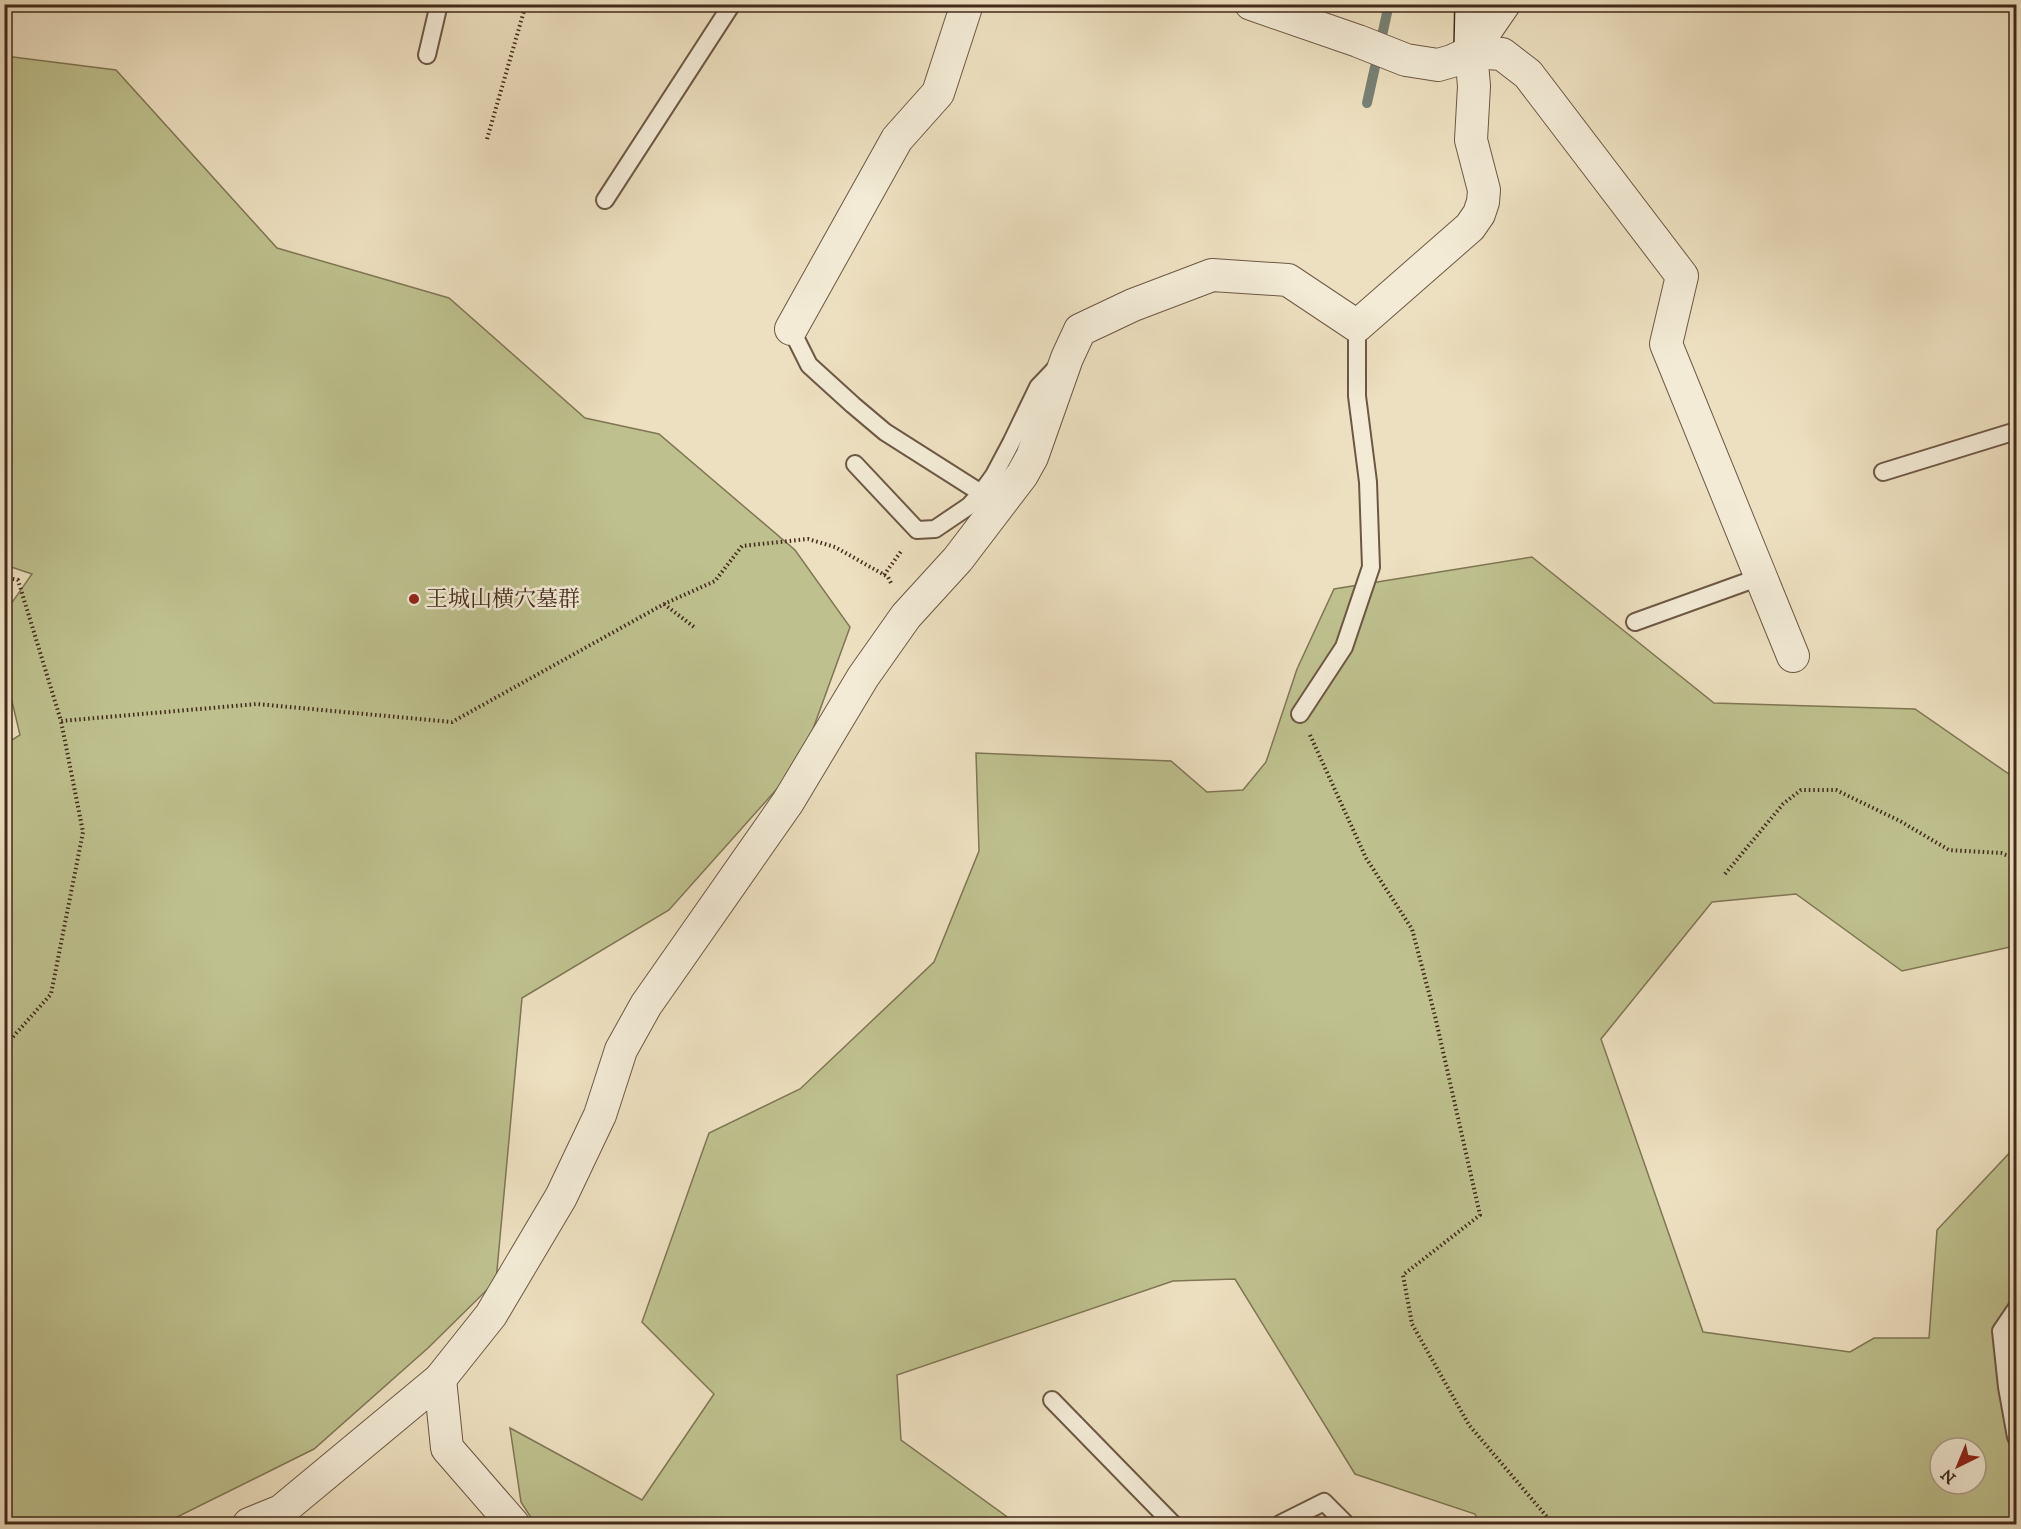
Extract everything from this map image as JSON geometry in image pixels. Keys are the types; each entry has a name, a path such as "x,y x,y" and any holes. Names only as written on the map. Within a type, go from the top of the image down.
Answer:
{"street":[{"path":"791,329 897,140 938,93 967,4"},
{"path":"1251,4 1398,57 1417,63 1438,65 1452,62 1471,52 1504,4"},
{"path":"249,1524 281,1511 440,1379 491,1315 561,1197 600,1115 621,1050 646,1005 788,802 863,677 906,616 958,559 1022,475 1032,458 1067,358 1080,330 1133,305 1212,275 1288,280 1357,326 1470,227 1479,214 1484,190 1471,140 1474,86 1471,52 1472,4"},
{"path":"1471,52 1502,54 1528,74 1682,276 1666,344 1792,656"},
{"path":"440,1379 447,1448 513,1524"}],"lane":[{"path":"427,55 439,4"},
{"path":"605,200 732,4"},
{"path":"1300,714 1344,647 1371,567 1368,482 1357,396 1357,326"},
{"path":"791,329 809,365 853,405 885,432 981,493"},
{"path":"855,465 917,530 935,529 969,506 981,493 994,475 1038,387 1067,358"},
{"path":"1883,472 2016,431"},
{"path":"1635,622 1760,577"},
{"path":"2016,1309 2001,1331 2007,1387 2016,1437"},
{"path":"1052,1400 1173,1524"},
{"path":"1280,1524 1324,1502 1346,1524"}],"path":[{"path":"486,138 526,4"},
{"path":"62,721 257,704 452,722 664,604 715,581 742,546 808,539 835,548 888,577 906,616"},
{"path":"4,577 18,580 62,721 83,832 51,994 4,1047"},
{"path":"664,604 694,627"},
{"path":"1300,714 1366,858 1412,929 1435,1016 1480,1215 1403,1275 1412,1324 1469,1425 1553,1524"},
{"path":"1725,874 1783,804 1802,790 1836,790 1900,821 1948,850 2001,853 2016,859"}],"green space":[{"path":"5,56 116,70 277,248 449,298 585,418 659,434 795,550 850,627 801,762 669,910 522,998 496,1281 428,1348 314,1449 163,1524 5,1524 4,745 20,735 5,672 4,614 32,574 5,565"},
{"path":"1532,557 1714,703 1915,709 2016,779 2016,944 1902,971 1796,894 1712,902 1601,1039 1703,1332 1850,1352 1874,1338 1929,1338 1937,1230 2016,1146 2016,1524 1479,1524 1475,1514 1355,1474 1235,1279 1173,1281 897,1375 901,1440 1017,1524 535,1524 521,1502 510,1428 642,1500 714,1394 642,1322 709,1133 800,1089 934,962 979,851 976,753 1171,761 1207,792 1243,790 1266,762 1297,669 1334,589"}],"waterway":[{"path":"1367,103 1389,4"}],"place":[{"name":"王城山横穴墓群","path":"414,599"}]}
